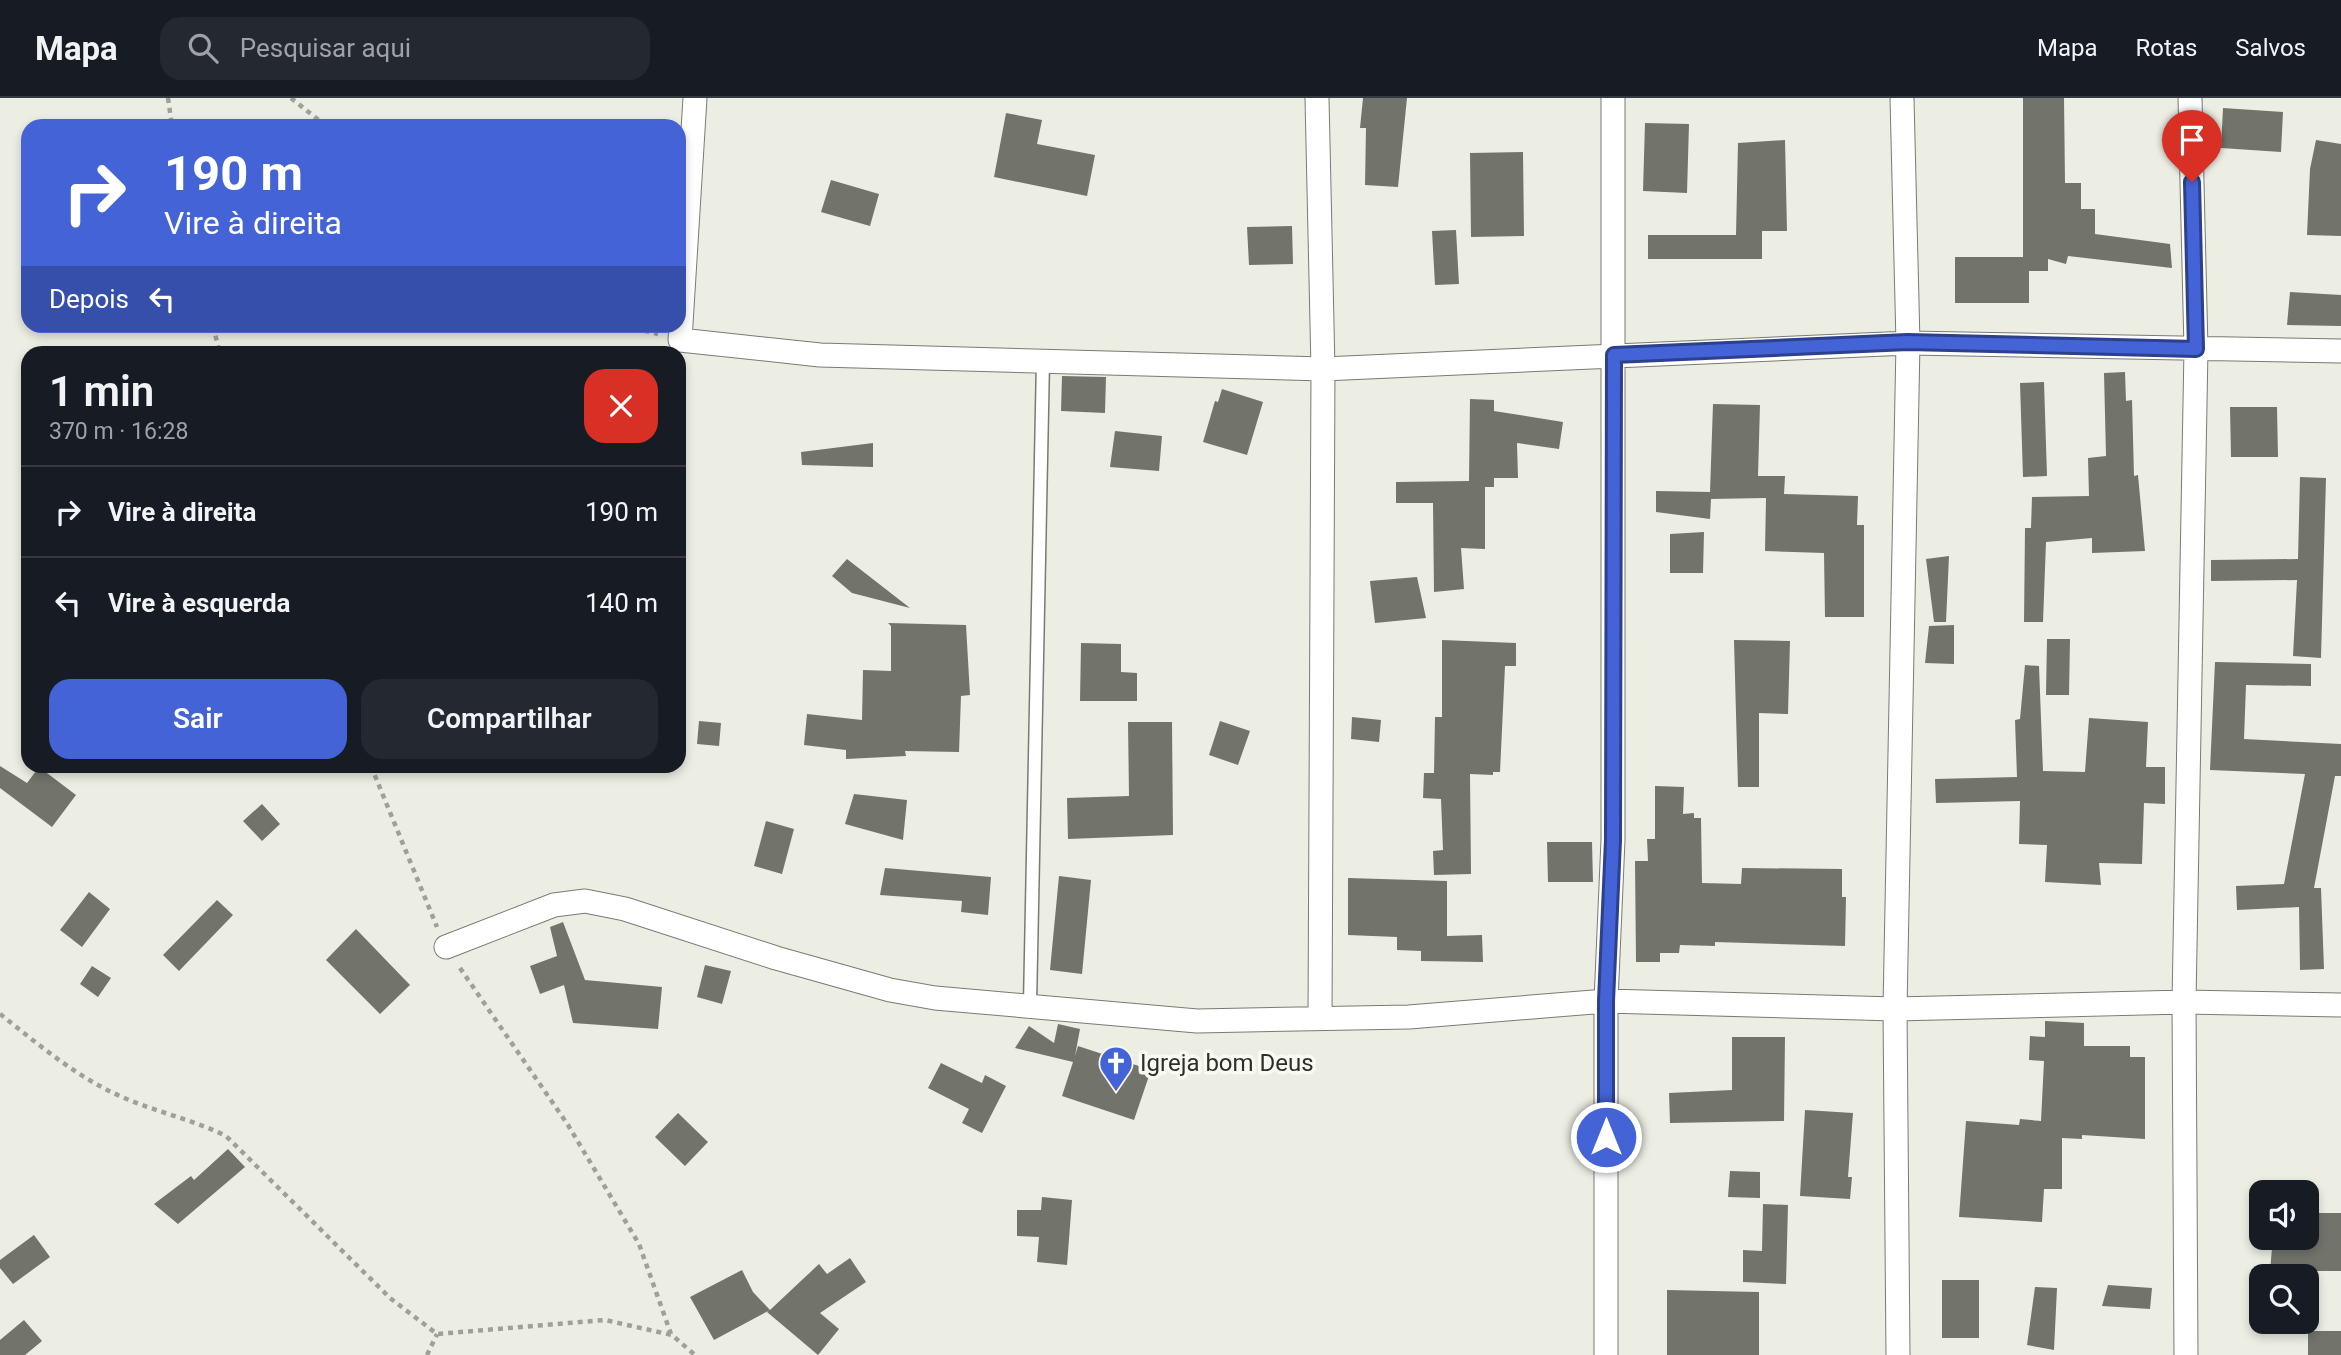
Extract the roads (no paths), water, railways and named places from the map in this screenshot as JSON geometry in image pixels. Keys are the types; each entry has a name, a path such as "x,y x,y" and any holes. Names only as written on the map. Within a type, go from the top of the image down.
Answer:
{"street":[{"path":"686,243 695,98"},
{"path":"1317,98 1323,369 1320,1018"},
{"path":"1606,1355 1606,1001 1613,840 1614,98"},
{"path":"1898,1355 1895,1009 1908,342 1902,98"},
{"path":"2186,1355 2184,1002 2196,349 2190,98"},
{"path":"680,333 680,340 820,355 1323,369 1908,342 2341,351"},
{"path":"446,947 554,905 585,901 625,909 776,958 890,990 935,998 1030,1004 1197,1021 1409,1017 1606,1001 1895,1009 2184,1002 2341,1005"}],"lane":[{"path":"1030,1004 1042,360"}],"place":[{"name":"Igreja bom Deus","path":"1116,1093"}]}
